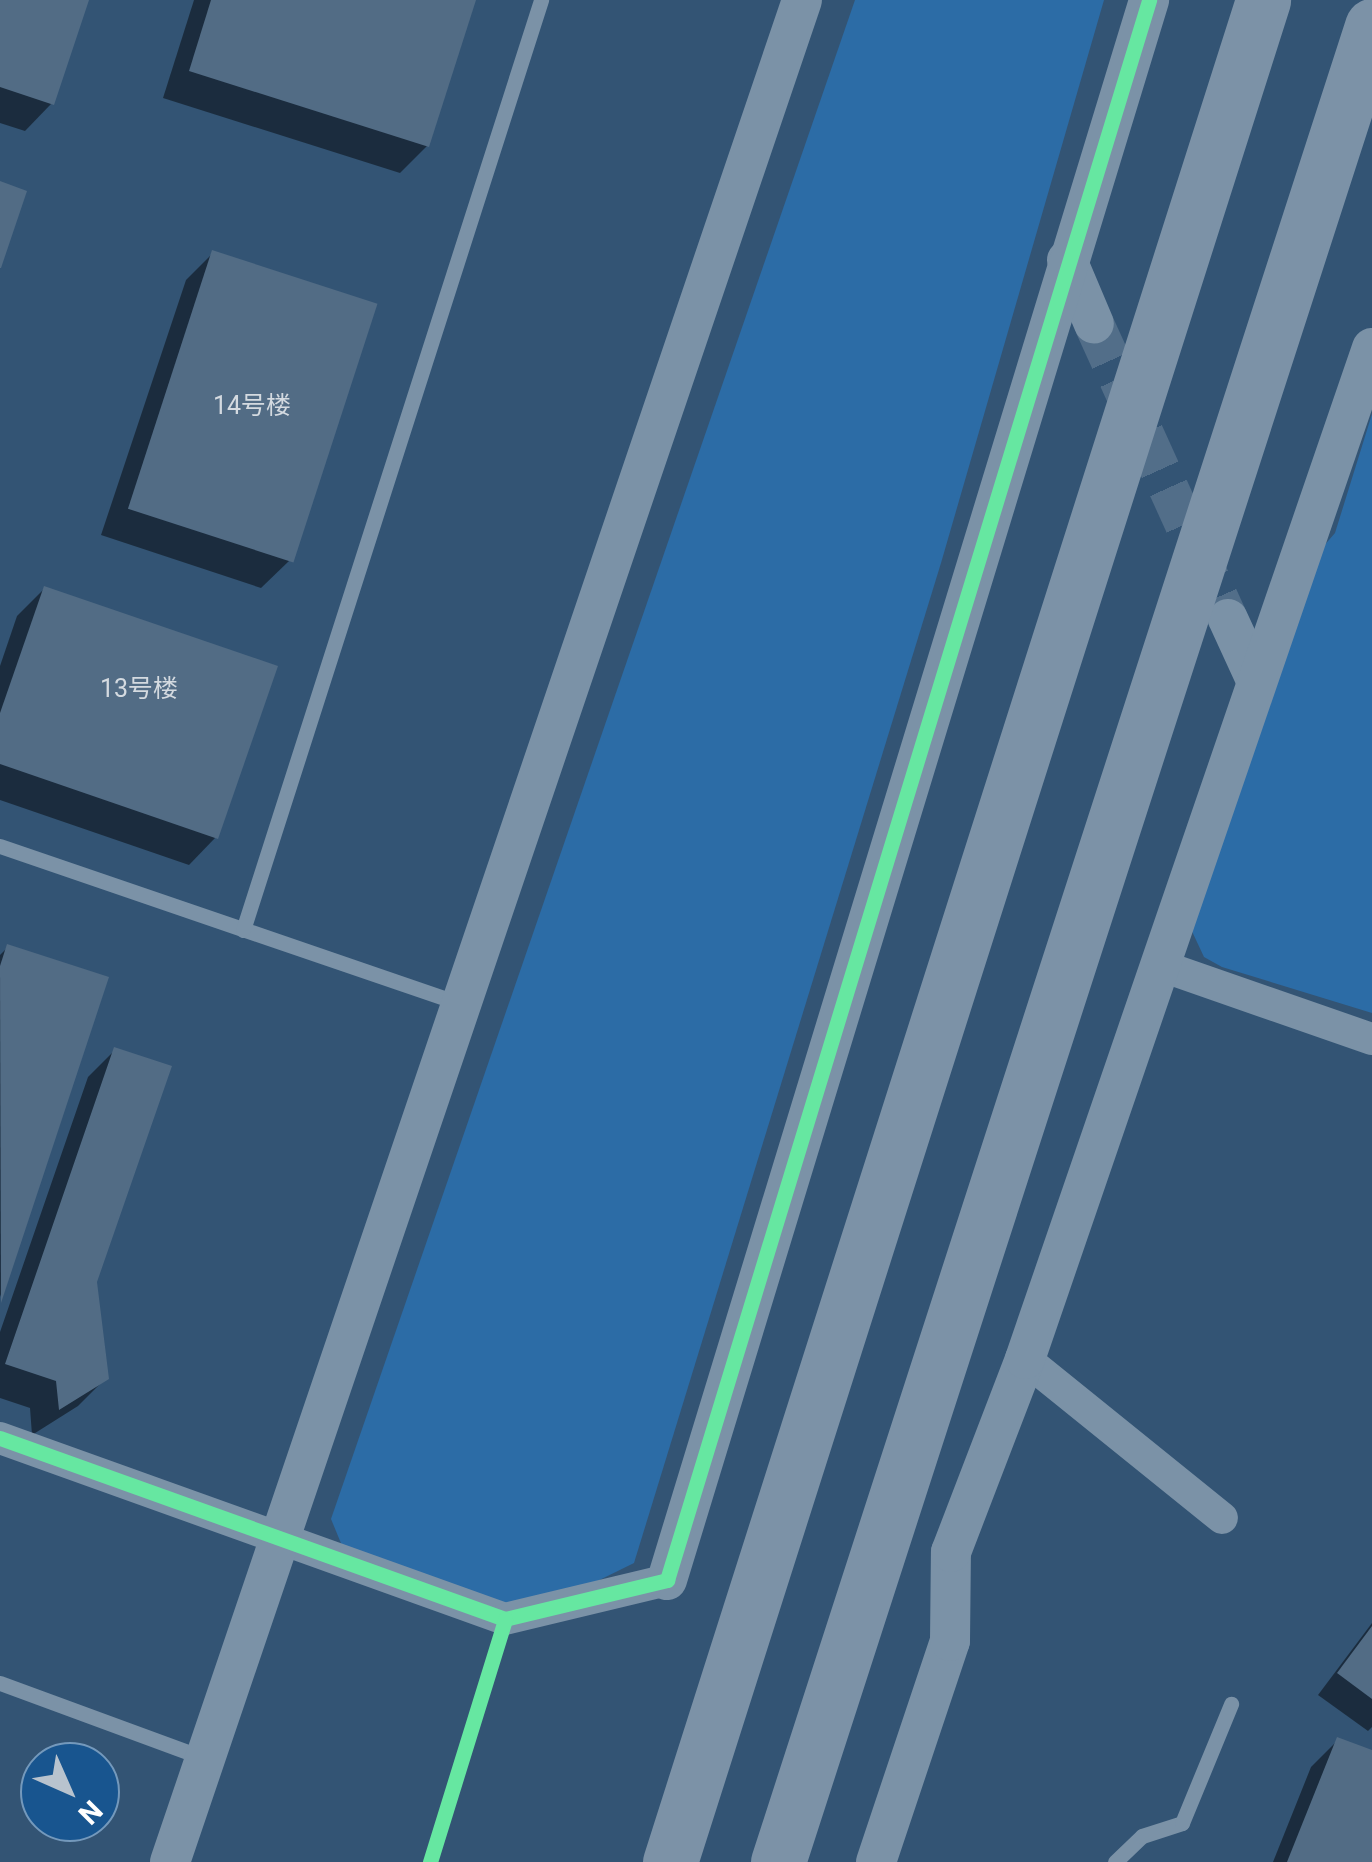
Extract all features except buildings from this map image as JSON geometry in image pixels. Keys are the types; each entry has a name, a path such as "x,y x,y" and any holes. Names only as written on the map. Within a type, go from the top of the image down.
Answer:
{"highway":[{"path":"670,1862 1263,0"},
{"path":"778,1862 1372,26"}],"street":[{"path":"170,1862 802,0"},
{"path":"0,1438 505,1620 667,1580 1067,260 1150,0"},
{"path":"1067,260 1094,324"},
{"path":"876,1862 950,1641 951,1552 1026,1358 1372,348"},
{"path":"1228,619 1256,680"},
{"path":"1159,966 1372,1039"},
{"path":"1026,1358 1222,1518"}],"lane":[{"path":"243,930 541,0"},
{"path":"0,846 462,1004"},
{"path":"0,1682 205,1758"},
{"path":"1115,1862 1142,1836 1182,1823 1231,1704"}],"shaded area":[{"path":"855,0 1104,0 941,563 634,1563 569,1595 502,1603 343,1548 331,1519"},
{"path":"1372,414 1372,1013 1222,967 1204,957 1189,925 1309,563 1335,533"}],"tunnel":[{"path":"1094,324 1228,619"}],"cycle path":[{"path":"0,1438 505,1619 667,1580 1149,0"},
{"path":"430,1862 505,1619"}]}
